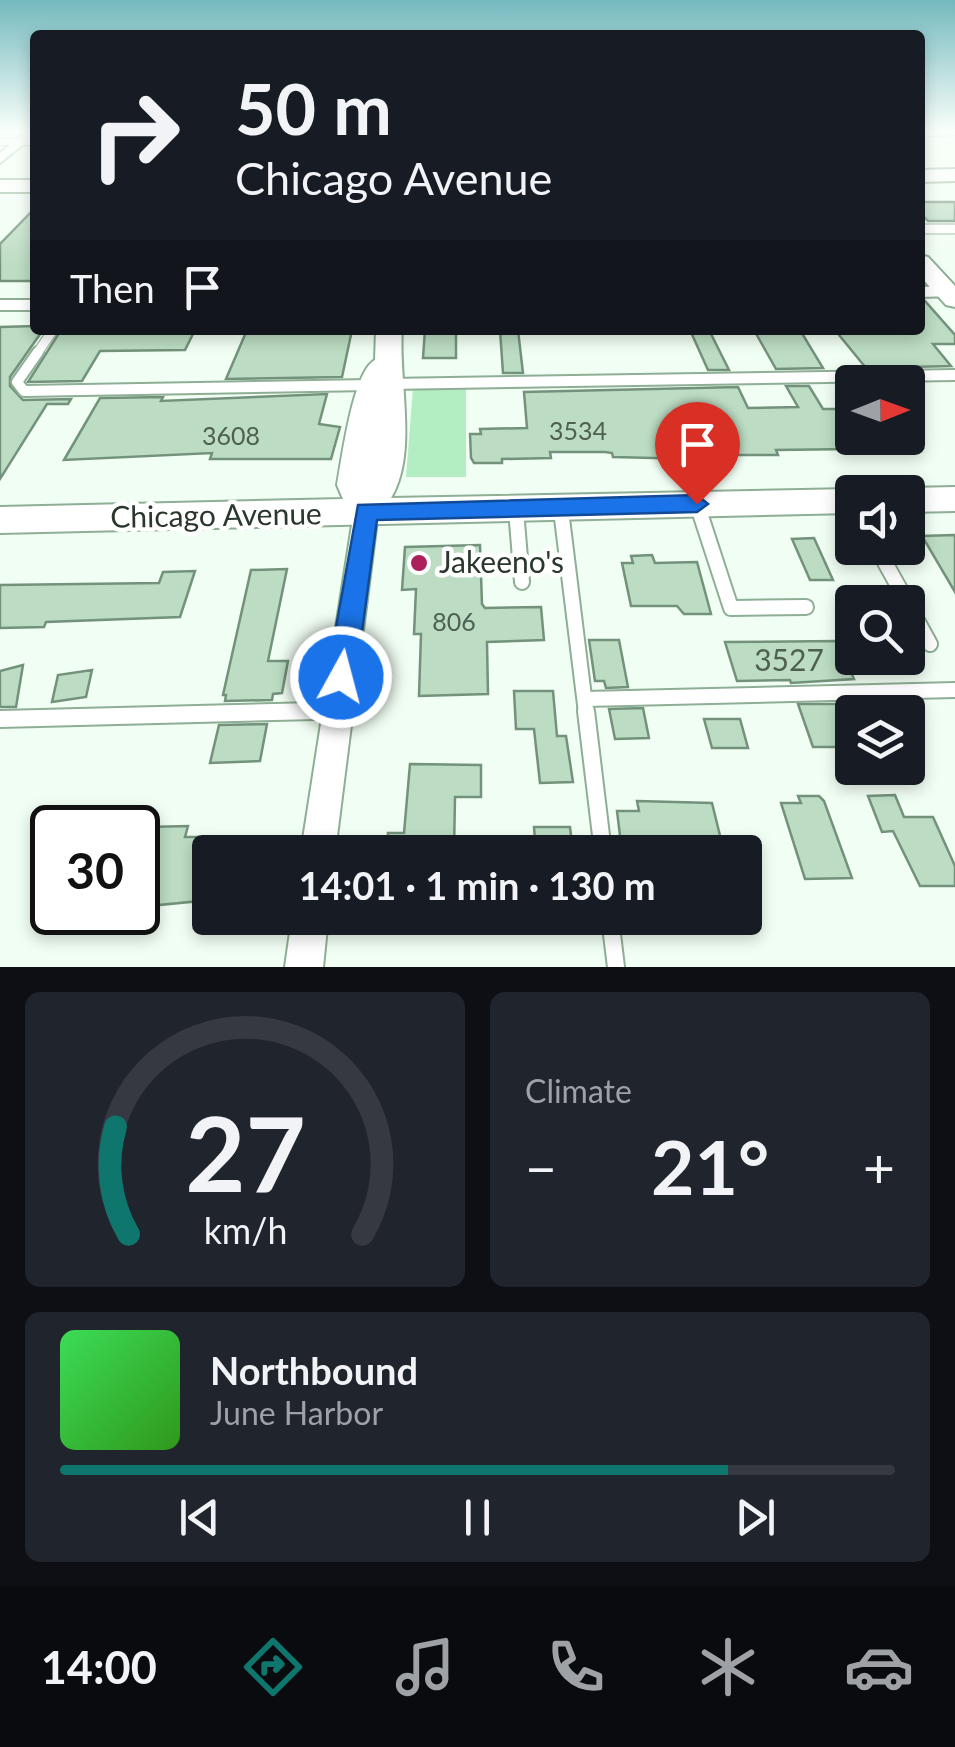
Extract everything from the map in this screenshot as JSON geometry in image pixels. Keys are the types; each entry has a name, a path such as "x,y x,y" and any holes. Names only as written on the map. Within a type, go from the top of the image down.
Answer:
{"street":[{"path":"0,186 30,186"},
{"path":"925,267 952,294"},
{"path":"925,292 952,294"},
{"path":"0,305 30,304"},
{"path":"320,835 366,512 384,483 382,384 388,340"},
{"path":"925,500 955,499"},
{"name":"Chicago Avenue","path":"0,520 835,502"},
{"path":"304,967 308,935"}],"lane":[{"path":"925,229 955,228"},
{"path":"50,335 17,382 24,391 955,375"},
{"path":"697,504 731,608 806,607"},
{"path":"560,506 601,835"},
{"path":"516,507 522,582"},
{"path":"925,635 930,644"},
{"path":"586,699 955,690"},
{"path":"0,719 337,710"},
{"path":"612,935 616,967"}],"green space":[{"path":"466,387 466,477 406,477 413,388"}],"building":[{"path":"925,202 955,202 955,221 928,221"},
{"path":"30,213 30,281 0,281 0,244"},
{"path":"925,301 955,335 955,344 933,344 951,366 864,365 839,335 925,335"},
{"path":"30,326 30,335 39,335 10,377 10,386 23,400 71,399 68,404 47,404 0,479 0,327"},
{"path":"58,335 192,335 185,350 100,351 82,381 28,382"},
{"path":"245,335 351,335 342,377 226,379"},
{"path":"425,335 456,335 456,358 423,358"},
{"path":"500,335 519,335 523,373 503,373"},
{"path":"692,335 712,335 729,370 708,370"},
{"path":"757,335 803,335 823,368 776,369"},
{"path":"786,386 809,386 823,409 835,409 835,449 776,450 778,455 690,455 692,459 613,457 605,452 550,452 551,458 502,459 502,463 474,463 471,458 470,434 481,434 480,429 527,428 524,392 738,387 748,408 798,407"},
{"path":"327,394 319,424 340,427 331,459 210,459 212,453 64,460 100,398 163,397 161,401"},
{"path":"955,535 955,592 925,541 925,536"},
{"path":"814,538 833,580 810,580 792,539"},
{"path":"480,545 482,604 485,608 541,607 544,640 487,642 488,694 419,696 421,634 414,634 416,589 402,590 405,547"},
{"path":"652,555 655,563 697,562 711,614 684,614 677,606 631,606 622,563 633,563 631,556"},
{"path":"287,569 268,661 288,661 282,693 273,694 272,700 225,701 223,695 251,570"},
{"path":"195,571 180,617 46,622 44,627 0,628 0,585 159,583 163,572"},
{"path":"589,640 619,640 628,687 606,688 604,681 595,681"},
{"path":"835,641 835,675 852,675 854,679 737,681 725,642"},
{"path":"23,665 16,707 0,707 0,671"},
{"path":"92,670 86,697 52,702 58,675"},
{"path":"514,691 553,691 557,736 566,736 573,782 540,783 534,729 516,729"},
{"path":"798,704 835,704 835,747 813,747"},
{"path":"643,708 649,738 615,739 609,709"},
{"path":"704,719 740,719 748,748 712,748"},
{"path":"267,724 260,761 210,763 219,725"},
{"path":"410,764 481,765 481,797 455,797 454,835 388,835 404,833"},
{"path":"895,795 904,817 933,817 955,866 955,886 920,886 893,831 882,832 868,796"},
{"path":"798,796 819,796 824,801 852,878 805,879 781,803 801,803"},
{"path":"637,801 712,803 720,835 620,835 617,811 639,811"},
{"path":"188,826 185,837 192,837 192,902 160,905 160,827"},
{"path":"534,827 570,827 571,835 535,835"}],"place":[{"name":"Jakeeno's","path":"419,563"}],"route":[{"path":"341,677 366,512 697,504"}]}
